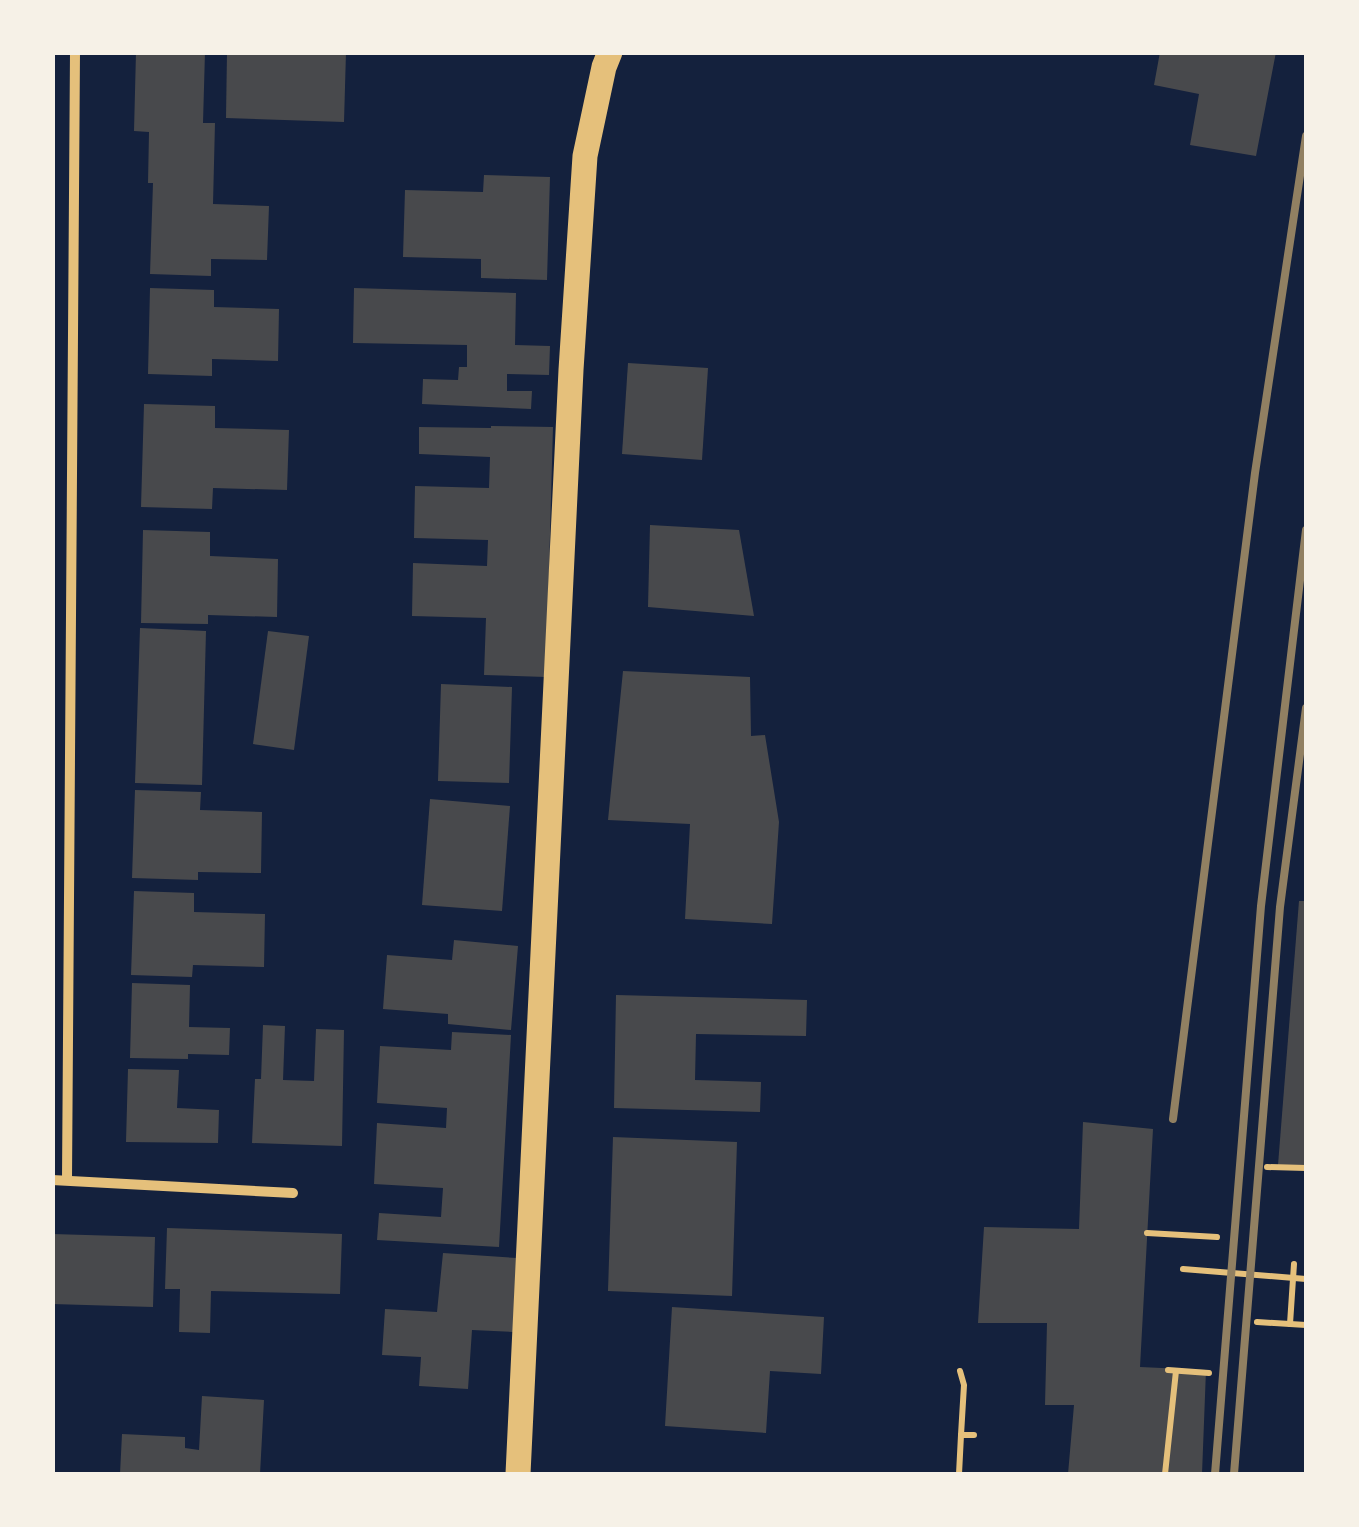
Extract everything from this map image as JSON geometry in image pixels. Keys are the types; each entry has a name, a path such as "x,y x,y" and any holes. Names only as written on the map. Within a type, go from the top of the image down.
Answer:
{"main road":[{"path":"518,1474 571,370 586,156 610,52"}],"street":[{"path":"66,1180 75,52"},
{"path":"52,1180 292,1192"}],"path":[{"path":"1267,1167 1306,1168"},
{"path":"1148,1234 1184,1240 1217,1236"},
{"path":"1290,1324 1294,1264"},
{"path":"1183,1269 1306,1279"},
{"path":"1256,1322 1306,1325"},
{"path":"959,1474 964,1385 960,1370"},
{"path":"1166,1474 1172,1370 1209,1373"},
{"path":"961,1434 974,1435"}],"building":[{"path":"136,52 205,52 203,123 215,123 213,204 269,206 267,260 211,259 211,276 150,274 153,183 148,183 149,132 134,131"},
{"path":"227,52 346,52 344,122 226,118"},
{"path":"1160,52 1276,52 1256,156 1190,145 1199,94 1154,85"},
{"path":"484,175 550,177 547,280 481,278 481,259 403,257 405,190 483,192"},
{"path":"150,288 214,290 214,307 279,309 278,361 212,359 212,376 148,374"},
{"path":"354,288 516,293 515,345 550,346 549,375 507,374 507,391 532,391 531,409 422,404 423,379 458,380 459,367 467,367 467,345 353,343"},
{"path":"628,363 708,368 702,460 622,454"},
{"path":"144,404 215,406 215,428 289,430 287,490 213,488 212,509 141,507"},
{"path":"419,427 553,427 546,677 484,675 486,618 412,616 413,563 487,566 488,540 414,538 415,486 489,488 490,457 419,454"},
{"path":"650,525 739,530 754,616 648,607"},
{"path":"143,530 210,532 210,556 278,559 277,617 208,615 208,624 141,623"},
{"path":"140,628 206,631 202,785 135,783"},
{"path":"268,631 309,636 294,750 253,744"},
{"path":"623,671 750,677 751,736 765,735 779,822 772,924 685,919 690,824 608,820"},
{"path":"441,684 512,687 509,783 438,781"},
{"path":"135,790 201,792 200,810 262,812 261,873 198,872 198,880 132,878"},
{"path":"430,799 510,806 502,911 422,905"},
{"path":"134,891 194,893 194,912 265,914 264,967 193,965 192,977 131,975"},
{"path":"1299,901 1306,901 1306,1169 1278,1165"},
{"path":"454,940 518,946 511,1030 448,1024 448,1014 383,1009 387,955 452,960"},
{"path":"132,983 190,985 189,1027 230,1028 229,1055 130,1058"},
{"path":"616,995 807,1000 806,1036 696,1034 695,1080 761,1082 760,1112 614,1108"},
{"path":"263,1025 285,1026 283,1080 314,1081 316,1029 344,1030 342,1146 252,1143 255,1079 261,1079"},
{"path":"452,1032 511,1035 499,1247 377,1240 379,1213 441,1217 443,1188 374,1184 377,1123 446,1128 447,1108 377,1103 380,1046 451,1050"},
{"path":"128,1069 179,1070 177,1108 219,1110 218,1143 126,1142"},
{"path":"1083,1122 1153,1129 1140,1367 1206,1370 1202,1474 1068,1474 1074,1405 1045,1405 1047,1323 978,1323 984,1227 1079,1229"},
{"path":"613,1137 737,1142 732,1296 608,1291"},
{"path":"167,1228 342,1234 340,1294 211,1291 210,1333 179,1332 180,1289 165,1289"},
{"path":"52,1234 155,1237 153,1307 52,1304"},
{"path":"443,1253 517,1258 513,1332 472,1330 468,1389 419,1386 421,1357 382,1355 385,1309 437,1312"},
{"path":"672,1307 824,1317 821,1374 770,1371 766,1433 665,1426"},
{"path":"202,1396 264,1400 260,1474 120,1474 122,1434 185,1437 185,1448 199,1450"}],"railway":[{"path":"1173,1119 1255,473 1306,136"},
{"path":"1215,1474 1261,906 1306,530"},
{"path":"1234,1474 1280,907 1306,708"}]}
